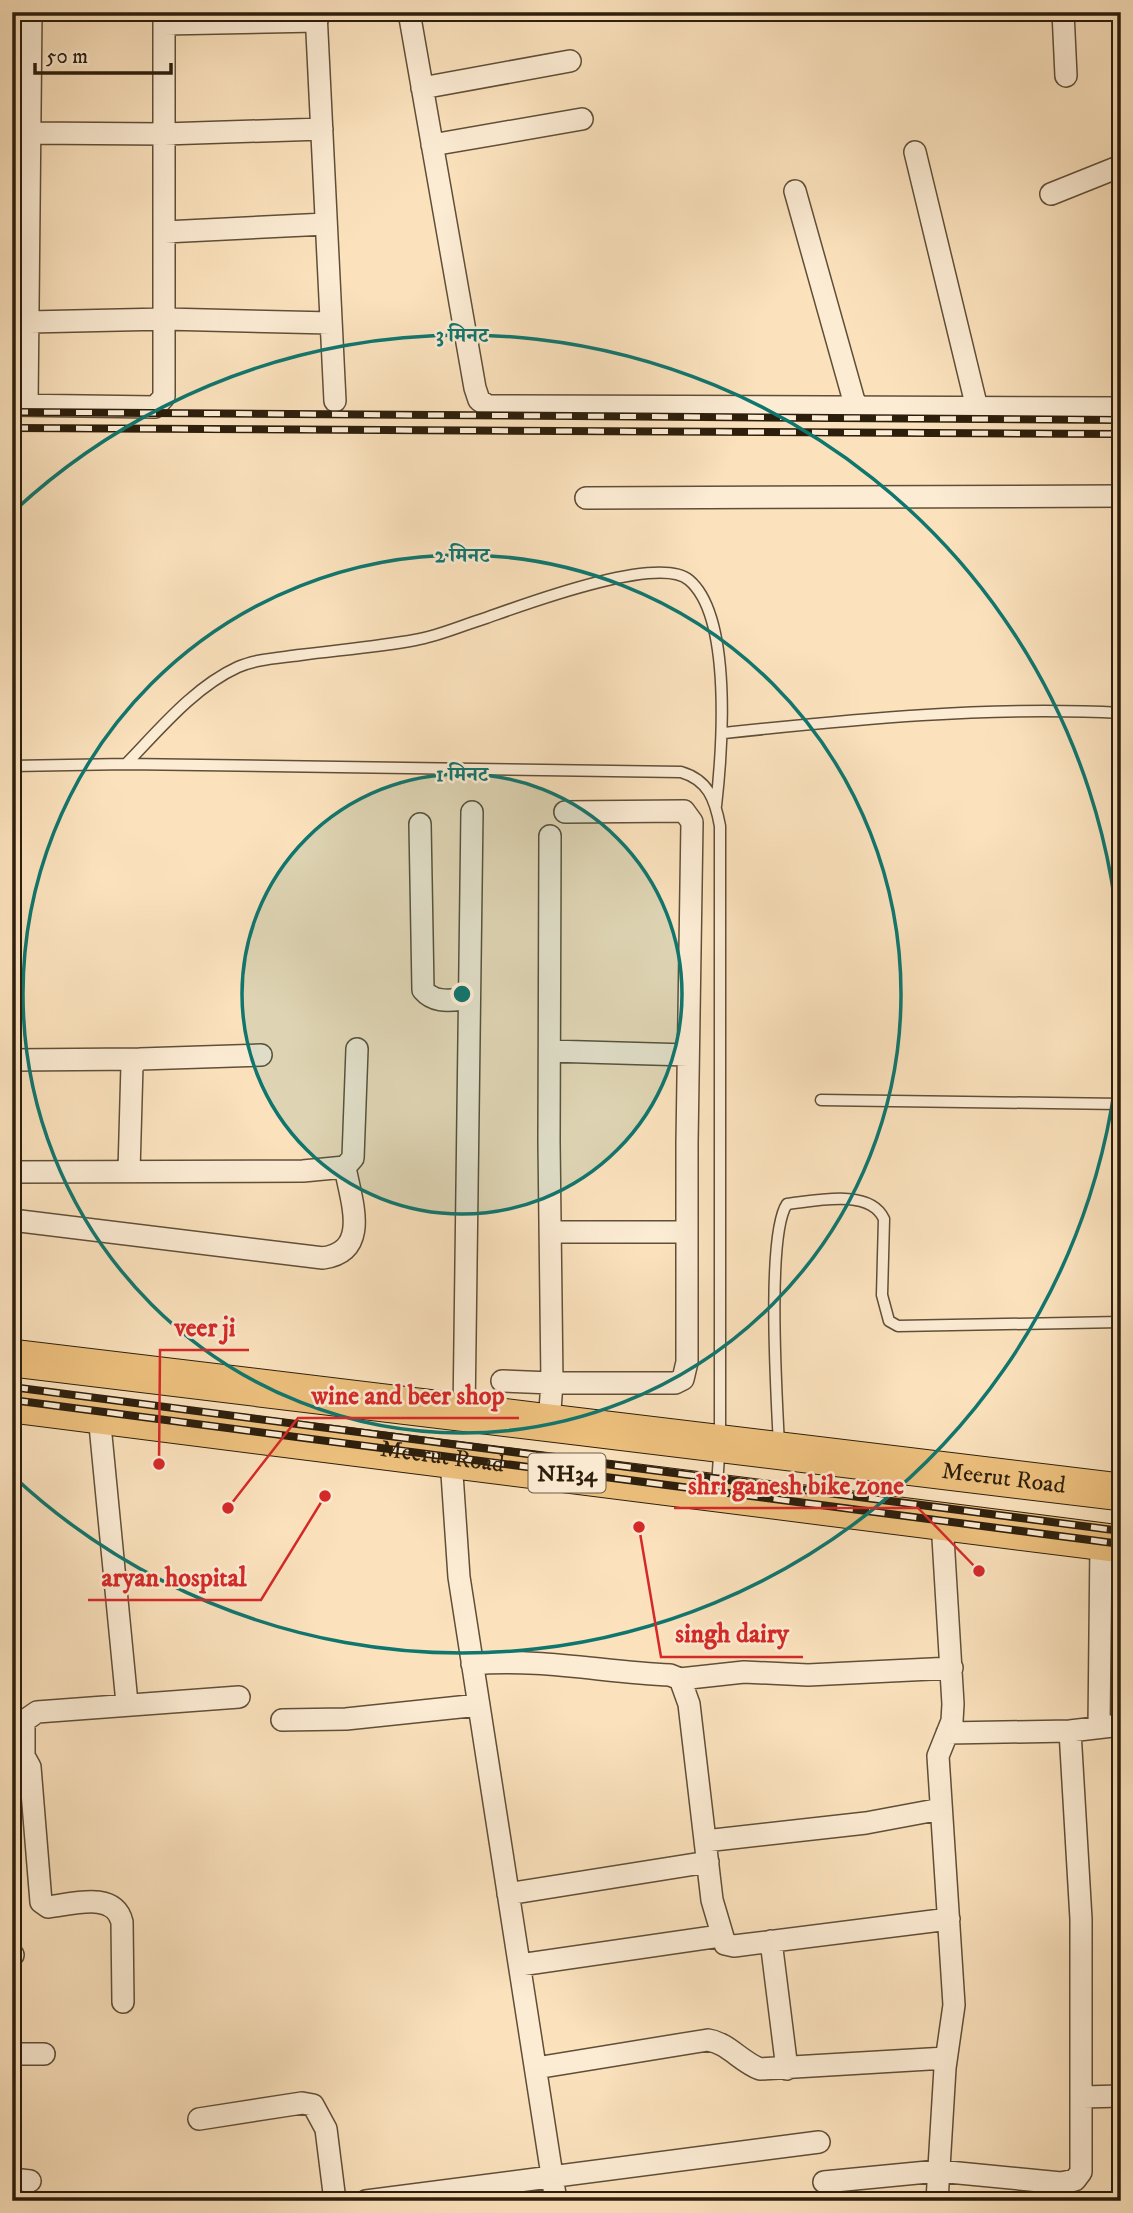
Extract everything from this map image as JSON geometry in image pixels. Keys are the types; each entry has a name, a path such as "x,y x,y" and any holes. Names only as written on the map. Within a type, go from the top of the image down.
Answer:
{"highway":[{"name":"Meerut Road","path":"12,1358 464,1415 779,1448 1121,1492"},
{"name":"Meerut Road","path":"12,1404 1111,1543"}],"street":[{"path":"31,12 29,323 20,405 155,407 161,403 165,383 164,18 316,17 335,401"},
{"path":"409,12 475,388 479,400 488,406 1121,408"},
{"path":"1063,12 1066,76"},
{"path":"422,88 570,61"},
{"path":"432,145 582,119"},
{"path":"30,133 164,134 322,129"},
{"path":"915,152 977,408"},
{"path":"1051,194 1121,166"},
{"path":"795,191 822,278 856,408"},
{"path":"165,232 326,224"},
{"path":"29,323 165,319 331,323"},
{"path":"586,498 1121,496"},
{"path":"464,1415 472,811"},
{"path":"502,1381 660,1385 683,1379 687,1362 688,1055 694,830 689,815 684,811 565,812"},
{"path":"420,824 423,990 429,998 439,1001 468,999"},
{"path":"549,1423 552,1383 550,836"},
{"path":"12,1171 303,1171 345,1167 353,1158 356,1049"},
{"path":"550,1051 688,1055"},
{"path":"12,1060 261,1055"},
{"path":"129,1171 130,1076 132,1065 140,1059"},
{"path":"12,1220 309,1256 337,1256 348,1248 354,1236 345,1167"},
{"path":"552,1231 687,1232"},
{"path":"99,1415 127,1703"},
{"path":"451,1459 459,1577 556,2201"},
{"path":"937,2201 946,2058 954,2005 939,1756 952,1721 942,1521"},
{"path":"1099,1727 1111,1543"},
{"path":"472,1664 515,1660 552,1662 608,1672 680,1679 744,1672 808,1675 951,1668"},
{"path":"680,1679 689,1704 707,1851 720,1936 725,1944 771,1941 949,1919"},
{"path":"123,2002 122,1922 119,1909 110,1903 48,1907 41,1902 30,1767 18,1753 24,1721 28,1716 127,1703 239,1697"},
{"path":"282,1720 346,1719 479,1705"},
{"path":"947,1733 1070,1731 1121,1725"},
{"path":"824,2182 938,2171 1029,2182 1061,2183 1075,2180 1081,2172 1083,2097 1080,1919 1070,1731"},
{"path":"508,1894 707,1851 941,1809"},
{"path":"520,1965 720,1936"},
{"path":"771,1941 787,2069"},
{"path":"536,2068 708,2040 719,2042 753,2067 787,2069 946,2058"},
{"path":"12,2054 44,2054"},
{"path":"1083,2097 1121,2096"},
{"path":"199,2119 302,2103 313,2105 326,2129 335,2201"},
{"path":"366,2201 552,2174 819,2142"}],"lane":[{"path":"126,764 172,716 215,681 238,667 261,660 418,640 580,585 672,572 688,578 700,592 713,625 724,733 716,806"},
{"path":"724,733 850,719 980,711 1121,713"},
{"path":"12,766 126,764 681,772 694,776 706,785 716,806 720,826 721,879 720,1441 716,1493"},
{"path":"821,1100 1121,1104"},
{"path":"779,1448 775,1294 779,1227 782,1211 787,1204 853,1200 868,1201 878,1208 884,1219 882,1295 889,1321 898,1326 1121,1322"}],"railway":[{"path":"12,412 1121,420"},
{"path":"12,428 1121,434"},
{"path":"12,1387 1121,1531"},
{"path":"12,1400 1121,1544"}],"place":[{"name":"veer ji","path":"159,1464"},
{"name":"aryan hospital","path":"325,1496"},
{"name":"wine and beer shop","path":"228,1508"},
{"name":"singh dairy","path":"639,1527"},
{"name":"shri ganesh bike zone","path":"979,1571"}]}
